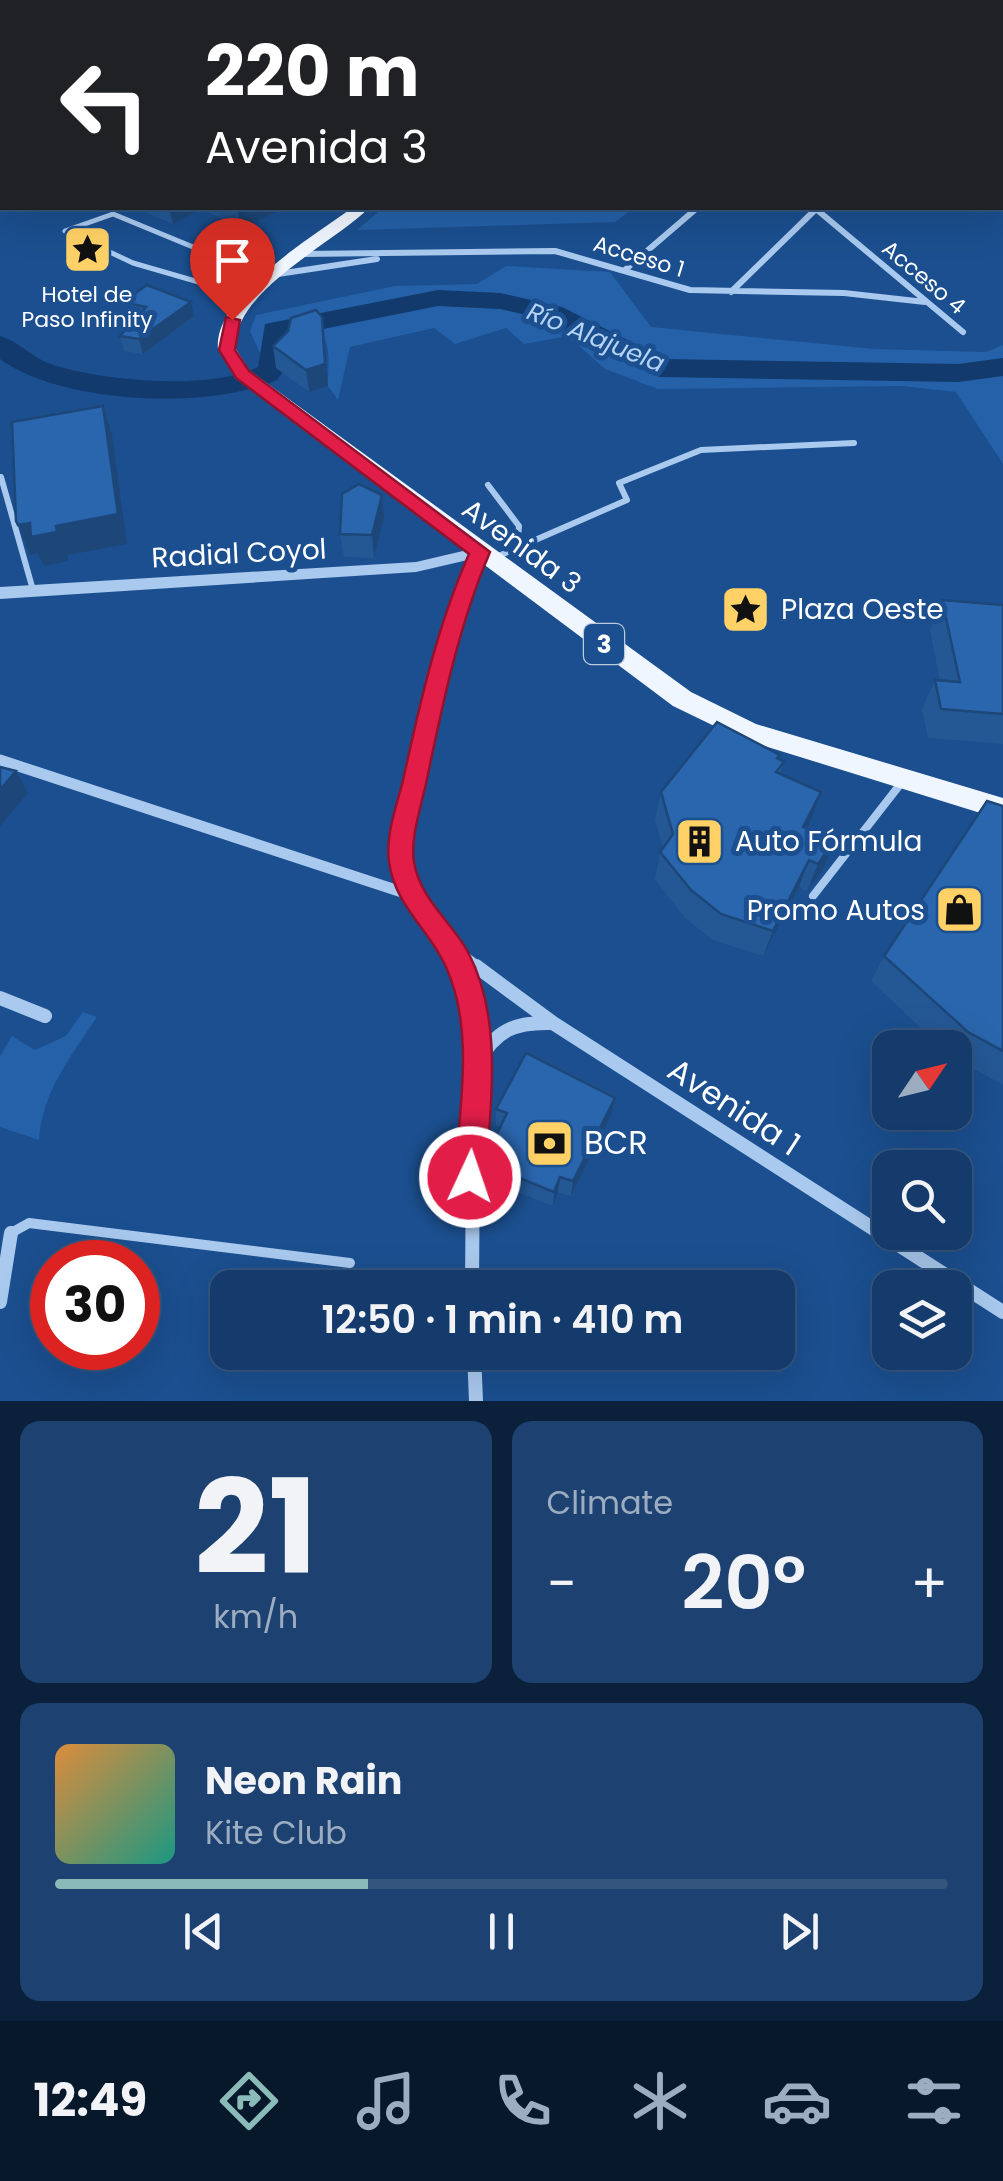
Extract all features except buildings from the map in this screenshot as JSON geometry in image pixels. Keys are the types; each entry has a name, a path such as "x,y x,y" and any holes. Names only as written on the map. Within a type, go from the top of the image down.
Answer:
{"main road":[{"name":"Avenida 3","path":"359,210 278,274 232,320 226,343 228,357 249,379 648,676 714,717 763,736 1003,809"}],"street":[{"path":"626,269 695,210"},
{"path":"732,292 815,210"},
{"name":"Acceso 4","path":"819,210 963,332"},
{"name":"Acceso 1","path":"302,254 555,251 690,290 844,293 925,302"},
{"name":"Acceso 1","path":"278,274 402,254"},
{"path":"472,1270 470,1177 477,1062 468,981 411,895 401,861 433,696 462,594 485,556"},
{"name":"Radial Coyol","path":"0,592 416,567 485,556"},
{"path":"0,760 411,895"},
{"name":"Avenida 1","path":"442,939 553,1023 1003,1312"},
{"path":"0,998 45,1016"},
{"path":"477,1062 489,1039 506,1025 553,1023"},
{"path":"0,1302 11,1233"},
{"path":"475,1370 476,1401"}],"lane":[{"path":"220,278 239,266 114,214 65,231 133,263 210,285 220,278 278,274"},
{"path":"220,278 237,284 248,301"},
{"path":"485,556 516,548 627,500 619,483 701,450 854,443"},
{"path":"1,477 33,590"},
{"path":"488,485 518,526 516,548"},
{"path":"813,896 905,778"},
{"path":"11,1233 29,1223 350,1263"}],"shaded area":[{"path":"381,210 631,210 615,222 357,230"},
{"path":"506,266 610,272 651,327 874,349 986,352 1003,345 1003,464 956,392 902,386 658,389 605,369 568,336 524,344 506,328 455,344 434,328 350,347 338,400 328,386 328,351 320,332 271,377 250,331 256,315 395,286 477,284"},
{"path":"83,1012 97,1017 52,1090 39,1140 0,1127 0,1056 12,1036 35,1050 66,1036"}],"waterway":[{"name":"Río Alajuela","path":"0,345 32,367 80,380 151,387 221,387 248,382 271,370 275,330 438,298 500,301 552,313 660,368 958,373 1003,367"}],"place":[{"name":"Hotel de Paso Infinity","path":"87,250"},
{"name":"Plaza Oeste","path":"746,609"},
{"name":"Auto Fórmula","path":"700,841"},
{"name":"Promo Autos","path":"960,910"},
{"name":"BCR","path":"549,1143"}],"route":[{"path":"232,320 226,336 228,357 242,374 480,552 462,594 433,696 401,861 411,895 457,958 468,981 474,1008 477,1062 470,1177"}]}
